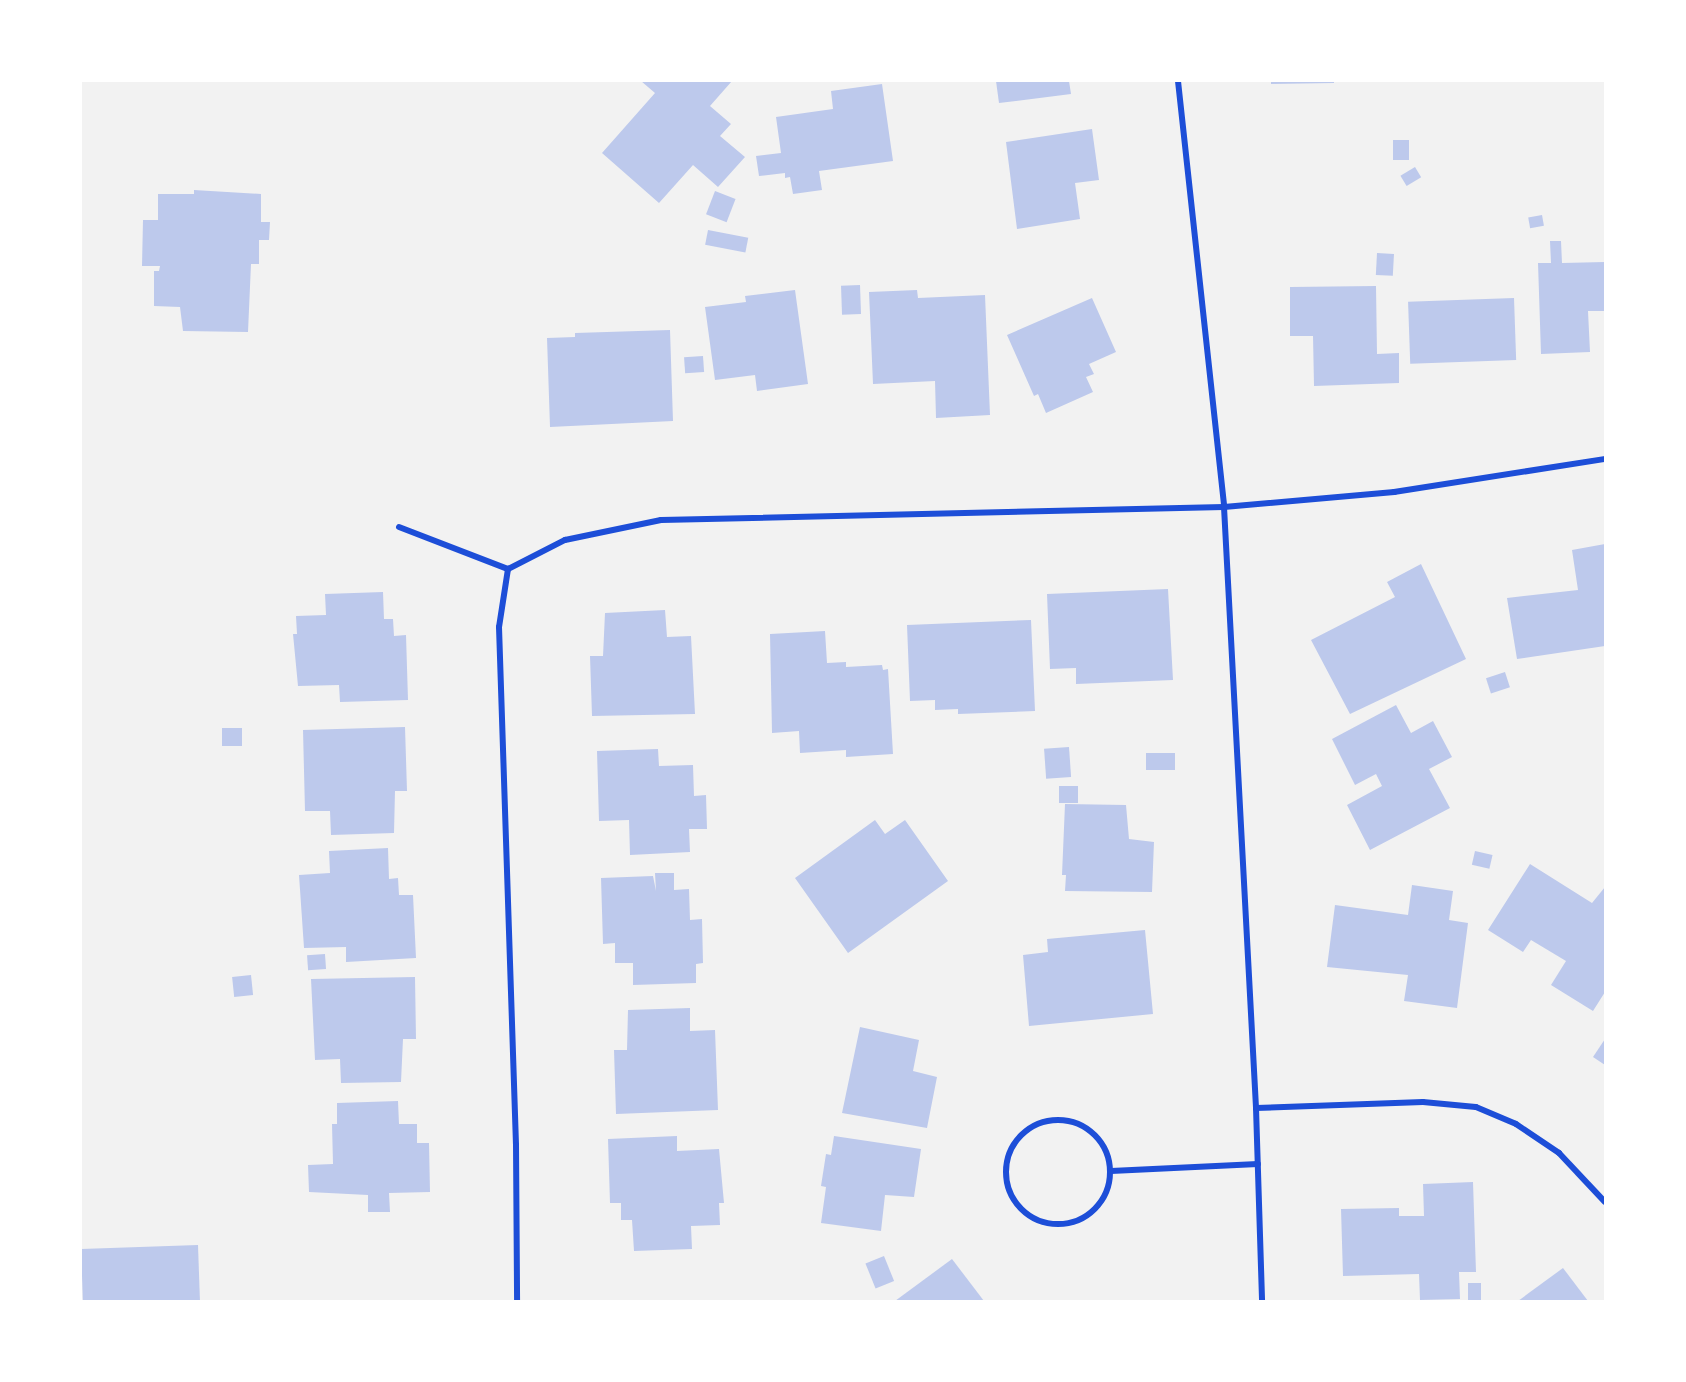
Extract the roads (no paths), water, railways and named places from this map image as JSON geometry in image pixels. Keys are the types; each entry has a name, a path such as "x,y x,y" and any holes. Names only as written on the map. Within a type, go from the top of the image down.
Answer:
{"street":[{"path":"1178,81 1224,507 1256,1108 1262,1301"},
{"path":"399,527 508,569 565,540 660,520 1224,507 1394,492 1605,459"},
{"path":"508,569 499,627 516,1133 517,1301"},
{"path":"1256,1108 1423,1102 1476,1107 1516,1124 1559,1153 1605,1202"},
{"path":"1057,1120 1073,1122 1100,1140 1111,1171 1099,1205 1086,1217 1069,1224 1050,1224 1033,1219 1019,1208 1009,1192 1006,1174 1014,1143 1033,1127 1057,1120"},
{"path":"1111,1171 1258,1164"}]}
